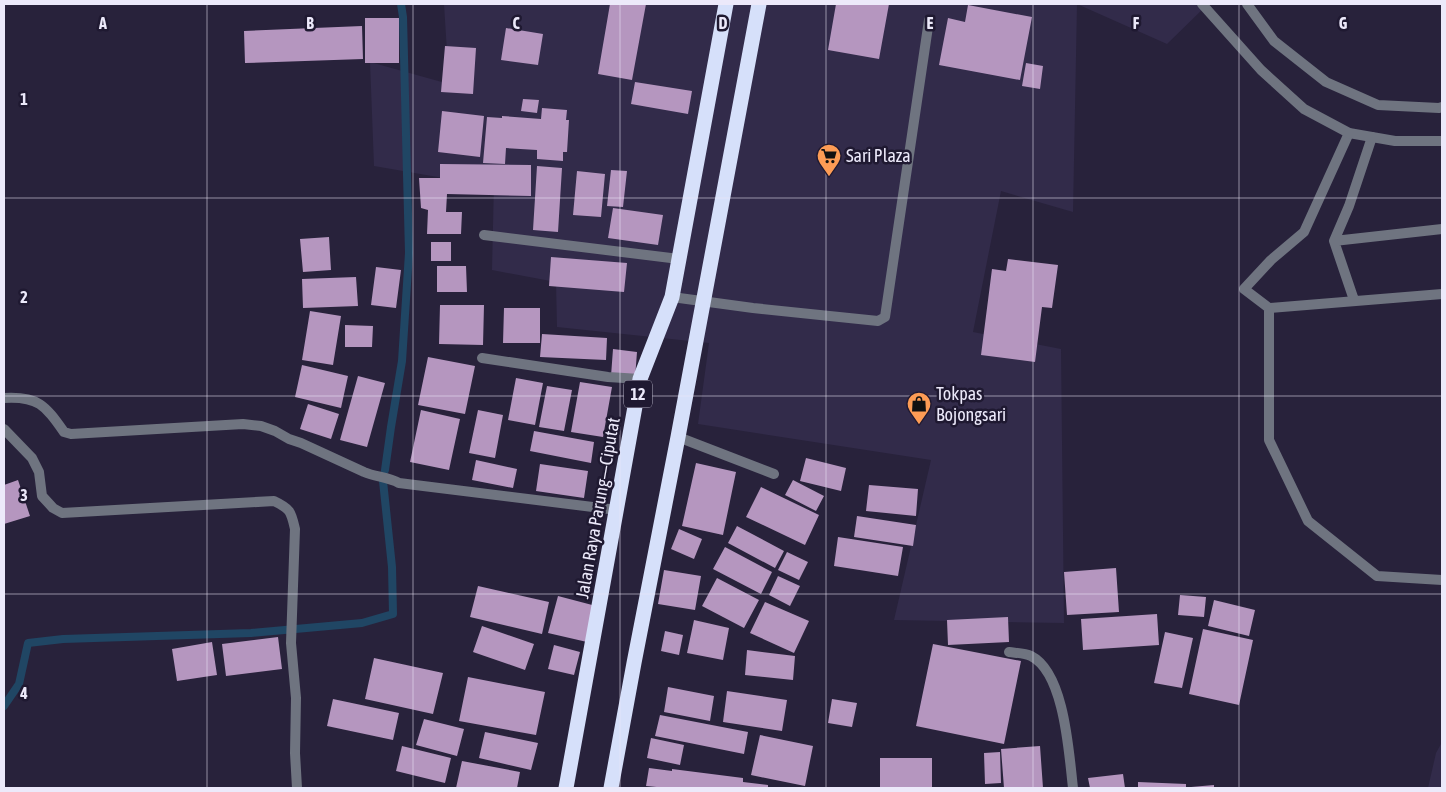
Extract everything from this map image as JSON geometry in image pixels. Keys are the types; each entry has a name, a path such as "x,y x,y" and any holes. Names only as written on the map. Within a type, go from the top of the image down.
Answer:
{"highway":[{"name":"Jalan Raya Parung—Ciputat","path":"566,788 640,379 672,297 726,4"},
{"path":"611,788 759,4"}],"street":[{"path":"1202,4 1261,70 1304,109 1349,132 1394,141 1442,141"},
{"path":"1247,4 1274,41 1326,82 1378,106 1442,107"},
{"path":"672,297 753,308 878,321 884,317 929,20"},
{"path":"1349,132 1304,232 1271,260 1244,289 1269,308 1442,294"},
{"path":"1354,300 1334,241 1349,206 1372,137"},
{"path":"1334,241 1442,229"},
{"path":"484,235 679,259"},
{"path":"1269,308 1269,440 1308,521 1377,576 1442,580"},
{"path":"482,358 608,377 640,379"},
{"path":"4,398 29,398 39,403 57,421 64,432 71,434 242,424 261,426 364,472 399,483 617,510"},
{"path":"4,429 32,458 39,472 42,496 53,508 62,513 274,501 286,506 292,516 295,530 291,643 296,698 294,753 297,788"},
{"path":"678,437 774,474"},
{"path":"1009,652 1031,656 1045,667 1050,676 1058,693 1067,733 1073,788"}],"shaded area":[{"path":"444,4 1077,4 1073,212 1001,191 973,332 1061,349 1064,623 894,620 931,460 698,424 709,343 557,327 556,282 492,270 494,182 455,180 374,166 370,62 449,84"},
{"path":"1077,4 1208,4 1167,44"},
{"path":"1442,742 1442,788 1428,788 1436,753"}],"building":[{"path":"610,4 646,4 632,80 598,74"},
{"path":"836,4 889,4 879,59 828,50"},
{"path":"968,5 1032,17 1020,80 939,65 948,18 965,22"},
{"path":"365,18 399,18 399,63 365,63"},
{"path":"362,26 363,59 245,63 244,31"},
{"path":"506,28 543,34 538,65 501,60"},
{"path":"445,46 476,48 473,94 441,92"},
{"path":"1026,63 1043,66 1040,89 1022,86"},
{"path":"635,82 692,91 688,114 631,104"},
{"path":"523,99 539,100 537,113 521,111"},
{"path":"542,108 567,110 566,120 569,120 567,152 563,152 563,161 537,159 537,150 506,148 505,164 483,163 487,117 502,118 502,116 541,119"},
{"path":"442,111 484,116 480,157 438,152"},
{"path":"440,164 531,165 531,196 447,194 446,212 462,212 461,234 427,234 428,210 421,208 419,178 440,178"},
{"path":"537,166 562,168 558,232 533,230"},
{"path":"611,170 627,171 623,207 607,206"},
{"path":"577,171 605,174 601,217 573,215"},
{"path":"613,208 663,215 658,245 608,238"},
{"path":"329,237 331,270 303,272 300,239"},
{"path":"431,242 451,242 451,261 431,261"},
{"path":"551,257 627,263 624,292 549,286"},
{"path":"1008,259 1058,265 1052,308 1042,307 1035,362 981,355 992,269 1006,271"},
{"path":"437,266 466,266 467,292 437,292"},
{"path":"376,267 401,270 396,308 371,305"},
{"path":"356,277 358,306 303,308 302,279"},
{"path":"440,305 484,305 483,345 439,344"},
{"path":"504,308 540,308 540,343 503,343"},
{"path":"310,311 341,316 333,365 302,360"},
{"path":"345,325 373,326 372,347 345,347"},
{"path":"542,334 607,338 606,360 540,357"},
{"path":"613,349 637,352 635,378 611,376"},
{"path":"428,357 475,366 465,414 418,405"},
{"path":"302,365 348,376 341,408 295,397"},
{"path":"358,376 385,383 367,447 340,440"},
{"path":"516,378 543,383 535,425 508,420"},
{"path":"580,382 612,387 603,437 571,432"},
{"path":"547,386 572,390 564,431 539,427"},
{"path":"308,404 339,414 331,439 300,429"},
{"path":"421,410 460,419 449,470 410,462"},
{"path":"478,410 503,415 495,458 469,453"},
{"path":"534,431 594,442 591,463 530,451"},
{"path":"806,458 846,468 841,491 800,481"},
{"path":"476,460 517,469 513,488 472,480"},
{"path":"696,463 736,472 723,535 682,526"},
{"path":"540,464 588,471 584,498 536,491"},
{"path":"18,480 30,516 4,524 4,485"},
{"path":"793,480 824,496 816,511 785,495"},
{"path":"869,485 918,489 916,516 866,511"},
{"path":"761,487 819,515 805,545 746,517"},
{"path":"857,516 916,525 913,546 854,537"},
{"path":"737,526 784,551 775,568 728,543"},
{"path":"679,529 702,539 694,559 671,549"},
{"path":"838,537 903,547 898,576 834,566"},
{"path":"725,547 772,572 761,594 713,569"},
{"path":"787,552 808,562 799,580 778,570"},
{"path":"1116,568 1119,612 1067,615 1064,572"},
{"path":"664,570 701,576 695,610 658,604"},
{"path":"778,576 800,586 790,606 769,595"},
{"path":"717,578 759,600 744,628 702,606"},
{"path":"478,586 549,602 542,634 470,617"},
{"path":"1180,595 1206,597 1204,617 1178,615"},
{"path":"558,596 596,606 587,642 548,633"},
{"path":"1214,600 1255,610 1249,636 1208,626"},
{"path":"765,602 809,621 794,653 750,633"},
{"path":"1157,614 1159,645 1083,650 1081,619"},
{"path":"1008,617 1009,642 948,645 947,620"},
{"path":"694,620 729,628 723,660 687,653"},
{"path":"482,626 534,644 525,670 473,652"},
{"path":"1203,629 1253,640 1239,705 1189,694"},
{"path":"665,631 683,635 679,655 661,651"},
{"path":"1165,632 1193,638 1182,688 1154,683"},
{"path":"278,637 282,669 226,676 222,644"},
{"path":"212,642 217,675 177,681 172,649"},
{"path":"933,644 1021,661 1004,744 916,726"},
{"path":"554,645 580,652 574,675 548,669"},
{"path":"747,650 795,656 793,680 745,675"},
{"path":"374,658 443,673 433,714 365,699"},
{"path":"468,677 545,692 536,735 459,721"},
{"path":"668,687 714,696 710,721 664,712"},
{"path":"727,691 787,700 782,731 723,722"},
{"path":"333,699 399,713 393,740 327,726"},
{"path":"832,699 857,703 852,727 828,723"},
{"path":"660,715 748,732 744,754 655,736"},
{"path":"424,719 464,729 457,756 416,745"},
{"path":"485,732 538,743 531,770 479,758"},
{"path":"760,735 813,746 805,786 751,775"},
{"path":"651,738 684,745 680,765 647,758"},
{"path":"402,746 451,758 445,783 396,771"},
{"path":"1040,746 1043,788 1004,788 1001,749"},
{"path":"1000,752 1001,783 985,784 984,753"},
{"path":"880,758 932,758 932,788 880,788"},
{"path":"462,761 520,772 517,788 456,788"},
{"path":"649,768 743,778 743,782 768,785 768,788 667,788 646,786"},
{"path":"1123,774 1125,788 1090,788 1088,778"},
{"path":"1138,782 1186,784 1186,788 1138,788"},
{"path":"1214,785 1214,788 1191,788 1191,787"}],"waterway":[{"path":"385,470 402,361 409,253 403,17 401,4"},
{"path":"4,706 19,684 28,643 63,639 251,633 362,623 393,614 392,567 383,481"}],"place":[{"name":"Sari Plaza","path":"829,177"},
{"name":"Tokpas Bojongsari","path":"919,425"}]}
